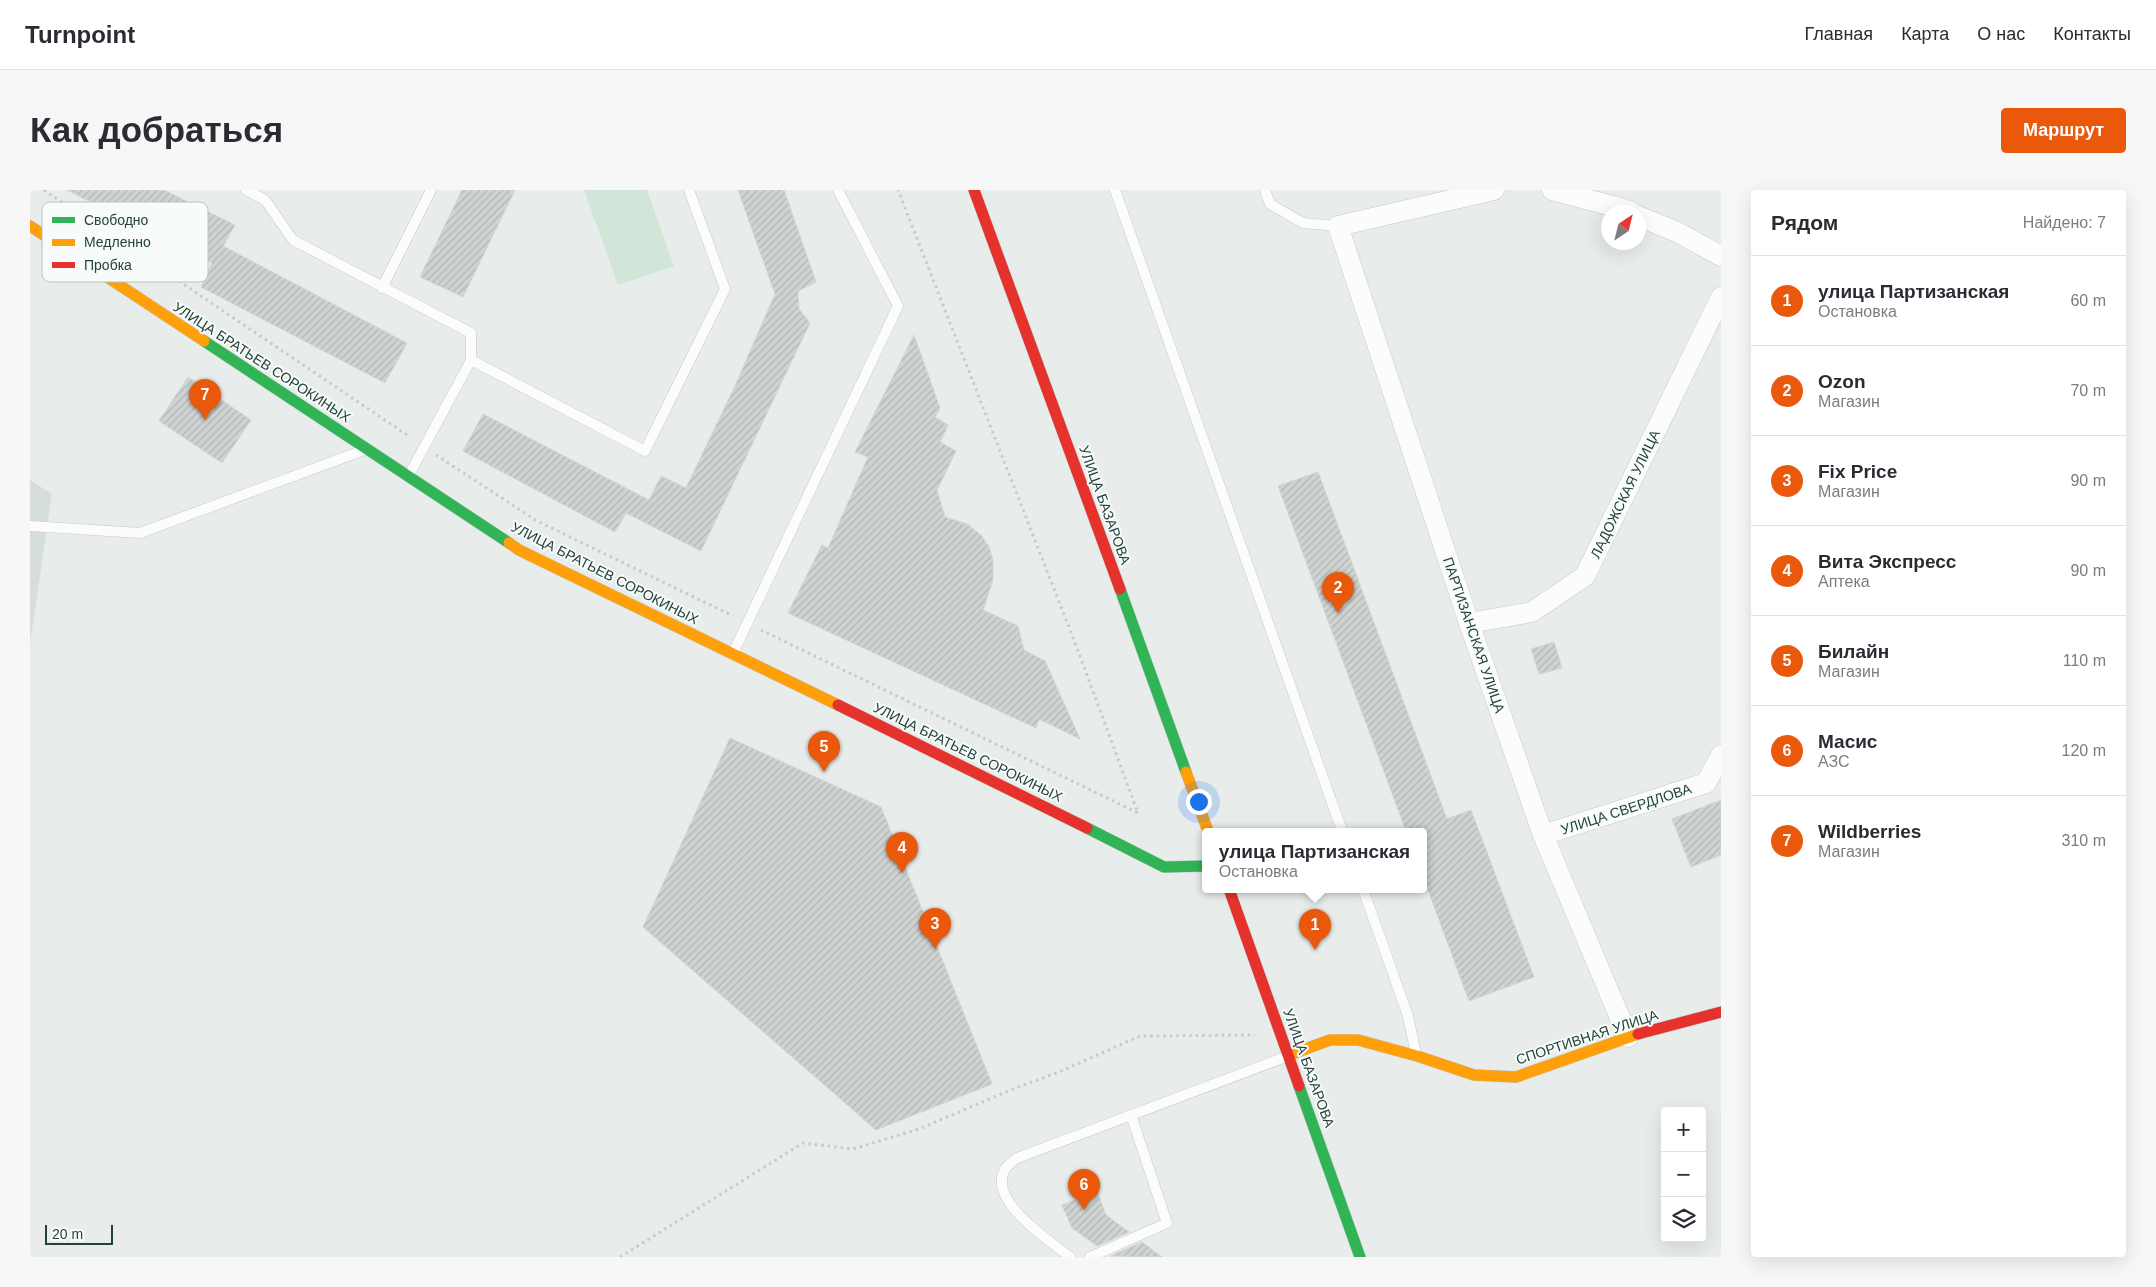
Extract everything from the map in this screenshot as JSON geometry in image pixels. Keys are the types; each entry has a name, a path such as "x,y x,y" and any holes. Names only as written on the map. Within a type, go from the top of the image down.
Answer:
{"street":[{"name":"УЛИЦА БАЗАРОВА","path":"974,190 1207,828"},
{"path":"1338,226 1494,190"},
{"path":"1552,190 1609,205"},
{"path":"1646,219 1677,232 1721,256"},
{"name":"УЛИЦА БРАТЬЕВ СОРОКИНЫХ","path":"30,226 42,234"},
{"name":"ПАРТИЗАНСКАЯ УЛИЦА","path":"1338,226 1469,623 1543,835 1628,1037"},
{"name":"УЛИЦА БРАТЬЕВ СОРОКИНЫХ","path":"114,282 519,550 983,775 1164,867 1202,866"},
{"name":"ЛАДОЖСКАЯ УЛИЦА","path":"1469,623 1532,612 1585,576 1721,297"},
{"name":"УЛИЦА СВЕРДЛОВА","path":"1543,835 1706,783 1721,755"},
{"name":"УЛИЦА БАЗАРОВА","path":"1230,893 1360,1257"},
{"name":"СПОРТИВНАЯ УЛИЦА","path":"1289,1055 1330,1040 1358,1040 1417,1056 1474,1075 1516,1077 1628,1037 1721,1012"}],"lane":[{"path":"246,190 265,200 293,240 471,333 471,360 408,476"},
{"path":"382,288 431,190"},
{"path":"471,360 645,451 725,289 689,190"},
{"path":"733,654 898,306 838,190"},
{"path":"1115,190 1341,828"},
{"path":"1265,190 1270,204 1303,223 1338,226"},
{"path":"30,526 140,533 367,450"},
{"path":"1364,893 1408,1016 1417,1056"},
{"path":"1070,1257 1010,1205 1003,1194 1005,1169 1017,1158 1289,1055"},
{"path":"1090,1257 1167,1223 1131,1115"}],"path":[{"path":"44,190 62,202"},
{"path":"180,282 537,521 1138,812 1074,640 898,190"},
{"path":"620,1257 803,1143 853,1148 919,1129 1013,1089 1059,1072 1140,1036 1281,1035"}],"shaded area":[{"path":"30,480 52,494 30,644"}],"green space":[{"path":"584,190 647,190 674,266 618,285"}],"building":[{"path":"67,190 164,190 188,202 91,202"},
{"path":"462,190 515,190 463,297 420,277"},
{"path":"738,190 784,190 816,282 798,291 799,309 810,323 701,551 626,513 615,532 463,451 483,414 649,500 661,476 686,488 735,386 775,294"},
{"path":"208,212 235,225 223,246 407,343 385,383 201,287 203,282 208,282 208,272 212,263 208,261"},
{"path":"914,335 940,408 935,417 948,425 940,442 956,451 937,490 945,517 967,524 981,535 989,547 993,560 993,580 983,610 1018,626 1024,650 1045,661 1080,739 1039,719 1036,728 788,613 822,545 828,548 868,457 855,452"},
{"path":"188,377 251,420 222,463 159,421"},
{"path":"1318,472 1447,819 1471,810 1534,977 1469,1001 1427,887 1427,828 1405,828 1278,486"},
{"path":"1554,642 1562,668 1539,674 1531,649"},
{"path":"730,738 881,807 992,1084 876,1130 643,927"},
{"path":"1721,800 1721,855 1691,867 1672,819"},
{"path":"1097,1191 1106,1215 1129,1232 1097,1246 1072,1228 1062,1205"},
{"path":"1142,1242 1162,1257 1110,1256"}],"traffic: fast":[{"path":"204,341 509,543"},
{"path":"1120,589 1186,772"},
{"path":"1087,828 1164,867 1202,866"},
{"path":"1299,1086 1360,1257"}],"traffic: slow":[{"path":"30,226 42,234"},
{"path":"115,282 204,341"},
{"path":"509,543 519,550 838,705"},
{"path":"1186,772 1207,828"},
{"path":"1289,1055 1330,1040 1358,1040 1417,1056 1474,1075 1516,1077 1638,1034"}],"traffic: jam":[{"path":"974,190 1120,589"},
{"path":"838,705 1087,828"},
{"path":"1230,893 1299,1086"},
{"path":"1638,1034 1721,1012"}],"place":[{"name":"Wildberries","path":"205,420"},
{"name":"Ozon","path":"1338,613"},
{"name":"Билайн","path":"824,772"},
{"name":"Вита Экспресс","path":"902,873"},
{"name":"Fix Price","path":"935,949"},
{"name":"улица Партизанская","path":"1315,950"},
{"name":"Масис","path":"1084,1210"}]}
